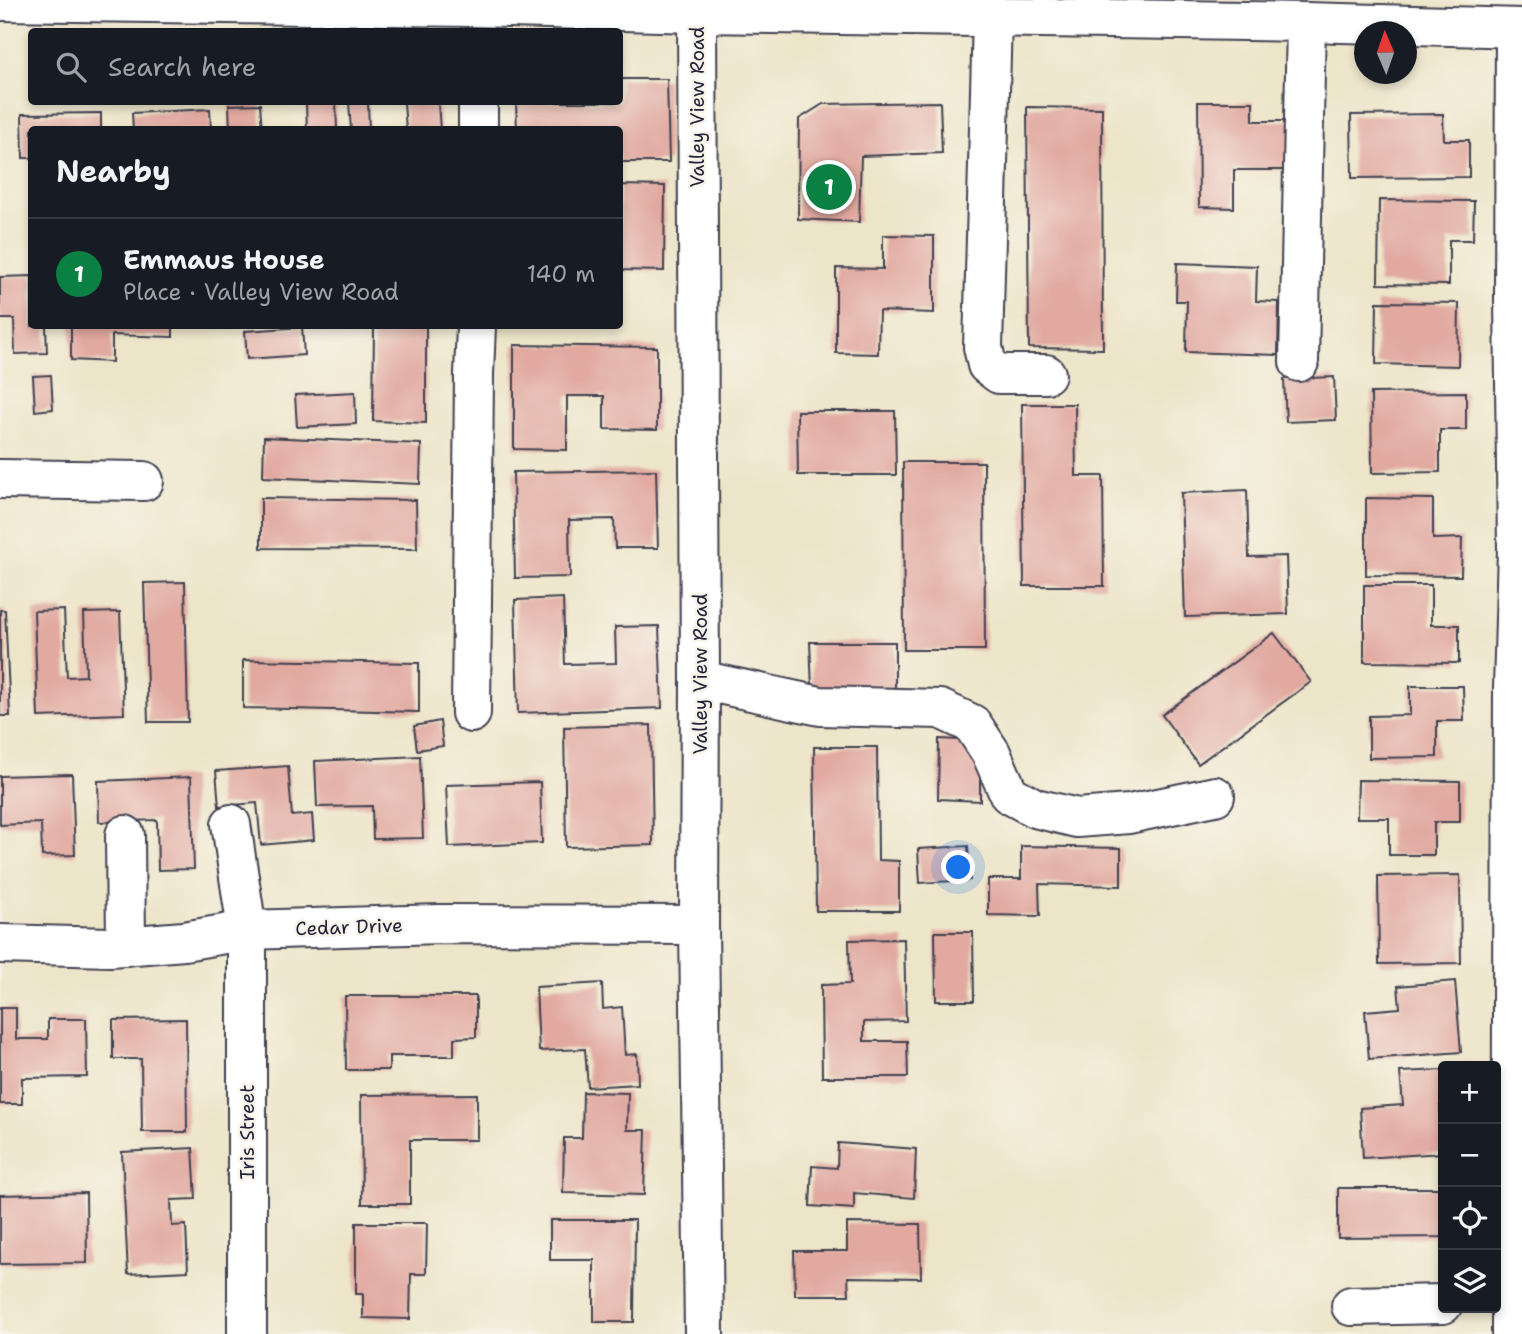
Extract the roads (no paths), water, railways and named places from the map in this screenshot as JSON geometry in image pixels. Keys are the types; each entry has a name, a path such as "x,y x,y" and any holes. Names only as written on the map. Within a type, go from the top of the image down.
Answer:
{"street":[{"path":"0,1 470,13 697,13 1306,22 1518,28 1514,313 1519,612 1513,688 1510,1310"},
{"name":"Valley View Road","path":"697,13 701,680 699,925 704,1334"},
{"path":"992,18 982,347 987,365 999,374 1046,374"},
{"path":"1298,362 1306,22"},
{"path":"478,105 478,126"},
{"path":"471,713 476,329"},
{"path":"0,479 144,481"},
{"path":"701,680 820,706 940,709 972,724 991,754 1009,794 1035,808 1077,818 1129,814 1215,796"},
{"name":"Iris Street","path":"231,824 247,930 247,1334"},
{"path":"125,835 126,946"},
{"name":"Cedar Drive","path":"0,944 110,947 184,941 247,930 440,924 699,925"},
{"path":"1351,1306 1438,1304"}],"place":[{"name":"Emmaus House","path":"829,187"}]}
